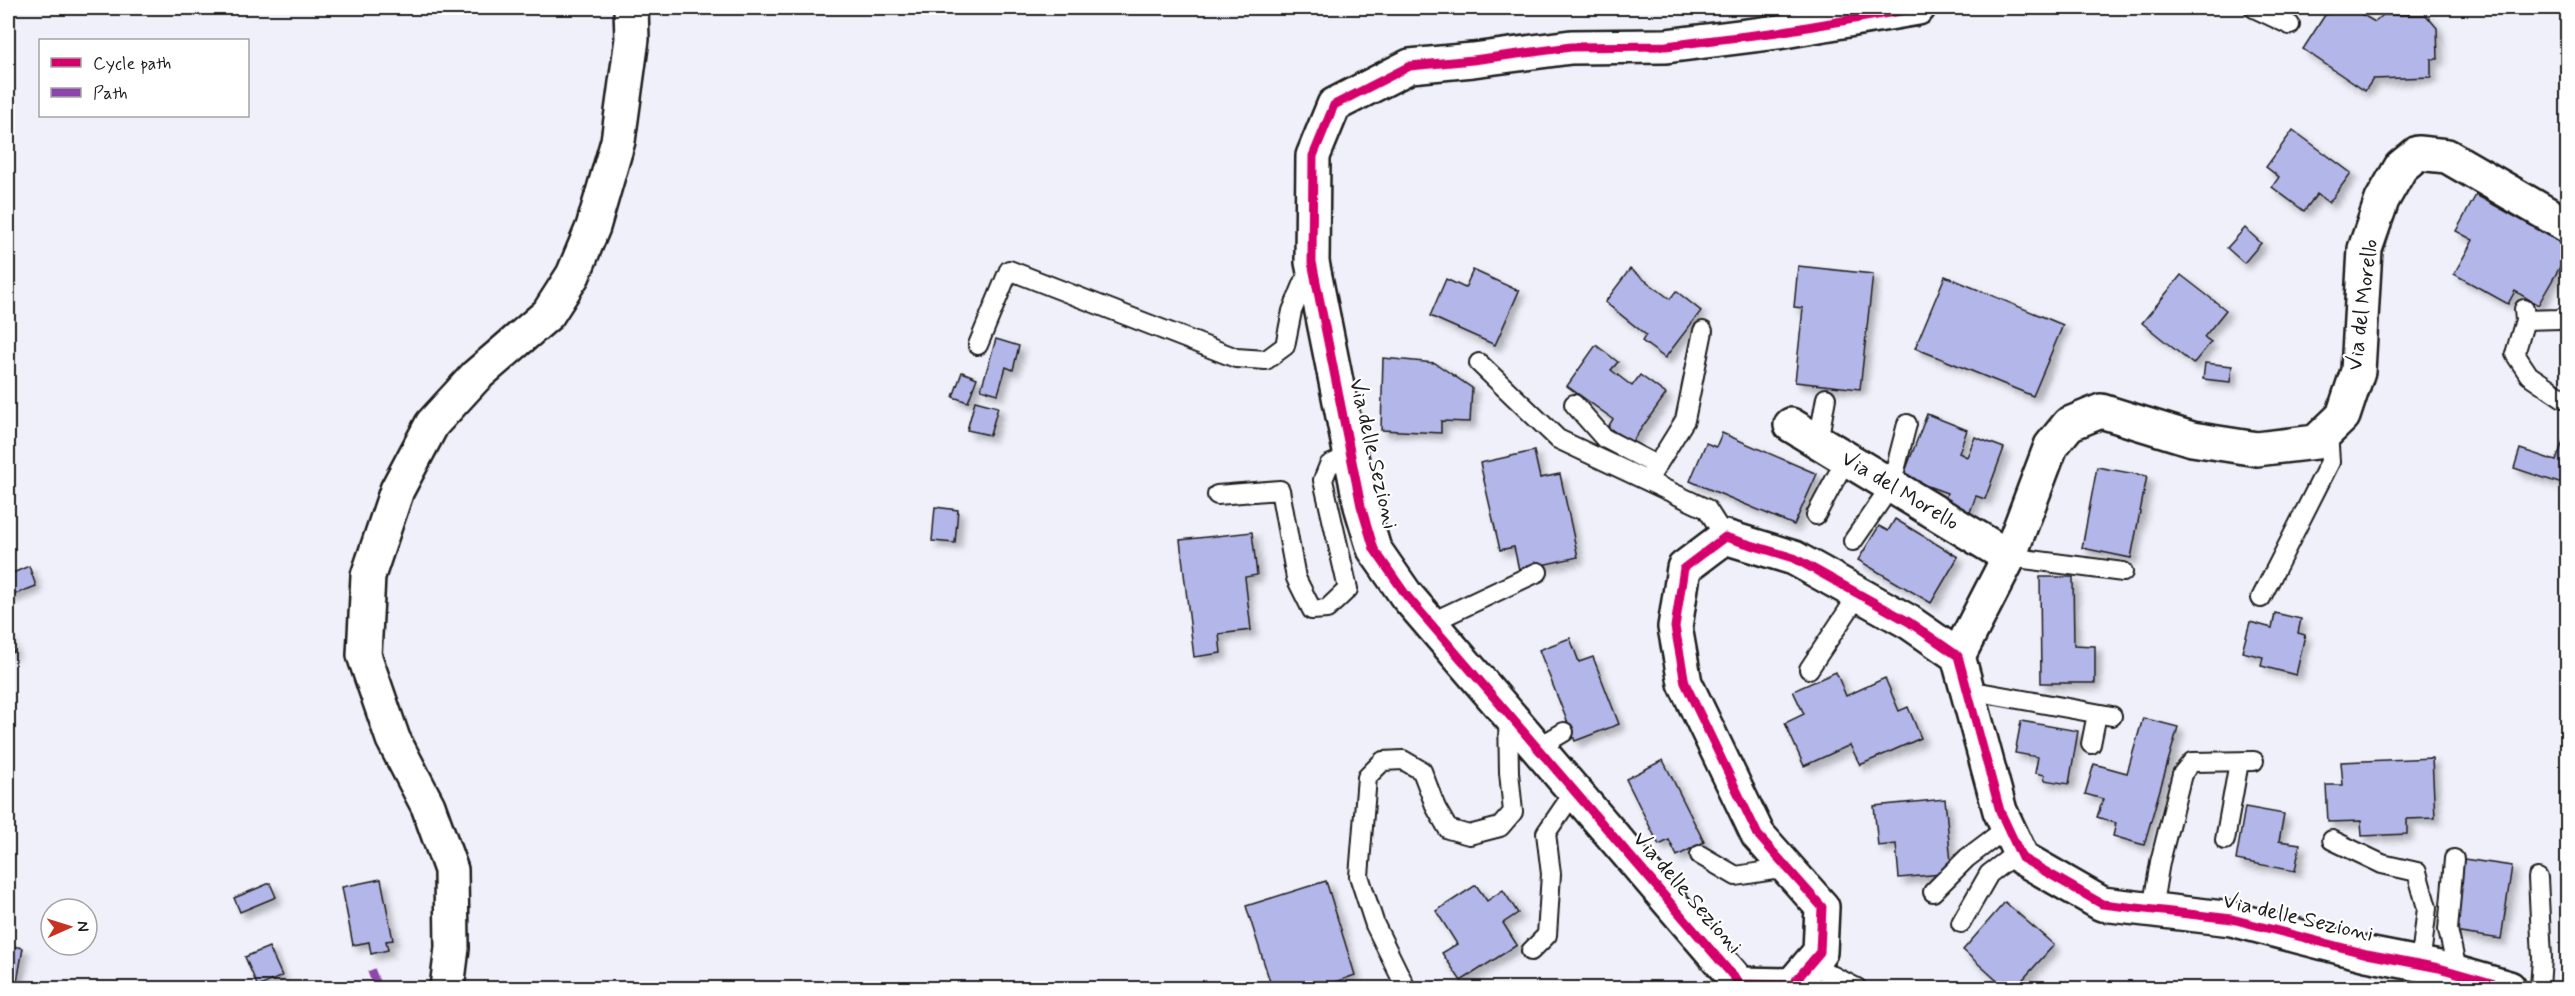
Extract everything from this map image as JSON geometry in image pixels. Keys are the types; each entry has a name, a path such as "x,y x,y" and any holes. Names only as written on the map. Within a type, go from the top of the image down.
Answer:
{"street":[{"path":"447,988 452,948 451,870 428,806 393,739 364,655 368,576 397,490 432,424 476,376 548,314 573,275 592,227 618,141 632,39 631,8"},
{"name":"Via delle Sezioni","path":"1725,537 1684,568 1676,627 1685,683 1758,835 1822,907 1820,952 1792,985 1740,984 1574,792 1550,740 1508,714 1406,595 1374,549 1361,506 1312,262 1313,156 1334,105 1410,66 1571,47 1666,46 1778,32 1918,8"},
{"name":"Via del Morello","path":"1958,656 2009,557 2051,446 2069,424 2101,411 2192,439 2257,449 2316,442 2343,416 2358,371 2365,249 2382,200 2401,167 2418,153 2447,156 2568,226"},
{"name":"Via del Morello","path":"1791,425 2009,557"},
{"path":"1725,537 1794,558 1909,622 1958,656"},
{"name":"Via delle Sezioni","path":"1958,656 2000,811 2022,858 2103,904 2232,919 2435,974 2509,988"}],"lane":[{"path":"2254,8 2290,25"},
{"path":"978,345 1009,270 1236,358 1266,360 1285,346 1292,311 1312,262"},
{"path":"2563,398 2529,375 2515,354 2524,315 2560,319 2568,314"},
{"path":"1652,472 1685,420 1703,331"},
{"path":"1479,363 1558,439 1652,472"},
{"path":"1818,442 1827,398"},
{"path":"1574,404 1604,438 1707,509 1725,537"},
{"path":"1853,541 1891,486 1907,424"},
{"path":"2261,598 2330,462 2328,430"},
{"path":"1216,495 1280,490 1296,578 1312,610 1327,609 1347,589 1323,480 1329,465 1351,455"},
{"path":"1816,515 1846,459"},
{"path":"2009,557 2123,572"},
{"path":"1430,622 1538,572"},
{"path":"1809,669 1859,594"},
{"path":"1968,690 2104,715 2091,744"},
{"path":"1406,988 1375,925 1359,876 1367,777 1383,761 1403,760 1422,771 1436,808 1448,829 1469,835 1500,827 1513,812 1509,772 1508,714"},
{"path":"2152,910 2160,862 2182,774 2192,762 2246,761 2225,840"},
{"path":"1531,951 1547,936 1551,874 1546,833 1574,792"},
{"path":"1933,892 1966,858 2013,839"},
{"path":"1961,923 1989,874 2013,839"},
{"path":"2332,840 2382,864 2417,872 2427,908 2435,974 2455,961 2448,930 2454,859"},
{"path":"1700,855 1736,876 1786,868"},
{"path":"2538,878 2542,958 2541,988"},
{"path":"1810,964 1857,988"}],"building":[{"path":"2351,8 2375,22 2383,15 2426,15 2437,28 2438,59 2431,59 2431,77 2373,79 2365,91 2303,49 2325,15"},
{"path":"2293,130 2351,173 2329,203 2317,194 2304,211 2272,187 2279,177 2266,167"},
{"path":"2476,195 2568,246 2568,253 2538,305 2515,291 2508,304 2454,274 2473,240 2456,231"},
{"path":"2245,228 2261,243 2244,263 2227,248"},
{"path":"1798,266 1873,274 1860,389 1795,382 1803,308 1794,307"},
{"path":"1630,269 1670,299 1676,291 1701,311 1665,358 1642,341 1646,335 1605,302"},
{"path":"1473,270 1519,291 1495,345 1430,316 1446,279 1465,288"},
{"path":"2181,275 2226,310 2204,337 2211,342 2193,364 2142,323"},
{"path":"1945,276 2063,325 2033,396 1915,348"},
{"path":"996,339 1019,346 1013,370 1006,367 998,394 981,389"},
{"path":"1596,345 1618,362 1611,370 1632,386 1640,375 1666,394 1631,443 1608,427 1613,419 1567,386"},
{"path":"1383,358 1435,363 1472,388 1470,422 1441,421 1441,433 1381,430"},
{"path":"2205,363 2232,366 2230,382 2203,379"},
{"path":"962,372 977,378 968,402 953,397"},
{"path":"975,401 998,407 990,435 967,430"},
{"path":"1927,414 1967,430 1959,453 1967,457 1975,437 2004,448 1985,499 1976,496 1970,512 1944,502 1947,493 1903,477"},
{"path":"2568,427 2568,486 2514,468 2520,449 2556,461"},
{"path":"1722,433 1817,474 1794,525 1690,481 1706,443 1716,447"},
{"path":"1534,451 1540,478 1560,474 1578,557 1519,570 1514,547 1500,550 1480,463"},
{"path":"2097,467 2147,476 2131,558 2082,548"},
{"path":"935,507 958,510 955,543 932,541"},
{"path":"1895,519 1958,557 1931,603 1858,560 1879,526 1888,531"},
{"path":"1252,532 1257,575 1245,577 1251,630 1219,634 1221,653 1194,657 1180,540"},
{"path":"29,566 36,586 8,597 8,575"},
{"path":"2040,577 2073,577 2074,645 2095,646 2095,683 2041,683"},
{"path":"2275,613 2301,619 2298,633 2305,635 2296,675 2261,666 2263,657 2242,652 2250,622 2272,628"},
{"path":"8,635 14,652 8,654"},
{"path":"1570,638 1579,662 1593,657 1619,724 1575,741 1539,650"},
{"path":"1836,672 1846,696 1885,678 1899,711 1908,707 1921,738 1860,765 1850,745 1804,766 1785,723 1804,714 1793,691"},
{"path":"2143,718 2178,727 2144,845 2113,836 2116,823 2097,817 2103,799 2085,794 2094,764 2127,773"},
{"path":"2021,721 2078,731 2069,784 2044,780 2045,775 2035,773 2038,757 2015,753"},
{"path":"2432,758 2435,818 2407,819 2407,834 2362,836 2361,821 2328,822 2326,785 2343,785 2341,762"},
{"path":"1663,760 1704,842 1677,856 1669,840 1659,845 1626,779"},
{"path":"1945,799 1952,873 1899,878 1896,844 1878,846 1874,806"},
{"path":"2245,807 2284,814 2279,841 2300,844 2295,871 2236,860"},
{"path":"2464,859 2512,866 2501,939 2454,932"},
{"path":"381,879 393,940 386,941 388,950 371,954 369,942 353,945 342,887"},
{"path":"1326,881 1355,975 1333,983 1335,988 1272,988 1246,906"},
{"path":"270,883 276,897 240,912 234,898"},
{"path":"1476,885 1487,901 1503,890 1518,913 1503,923 1517,945 1461,981 1442,953 1457,944 1436,911"},
{"path":"2005,902 2054,945 2015,988 2005,988 1963,950"},
{"path":"8,945 23,948 16,988 8,988"},
{"path":"269,947 282,976 258,987 245,957"}],"marked path":[{"path":"371,970 378,988"}],"cycle path":[{"path":"1918,8 1778,32 1666,46 1571,47 1410,66 1334,105 1313,156 1312,262 1361,506 1374,549 1406,595 1740,984 1792,985 1820,952 1822,907 1758,835 1685,683 1675,627 1684,568 1725,537 1794,558 1909,622 1958,656 2000,811 2022,858 2102,904 2232,919 2367,954 2439,968 2509,988"}]}
